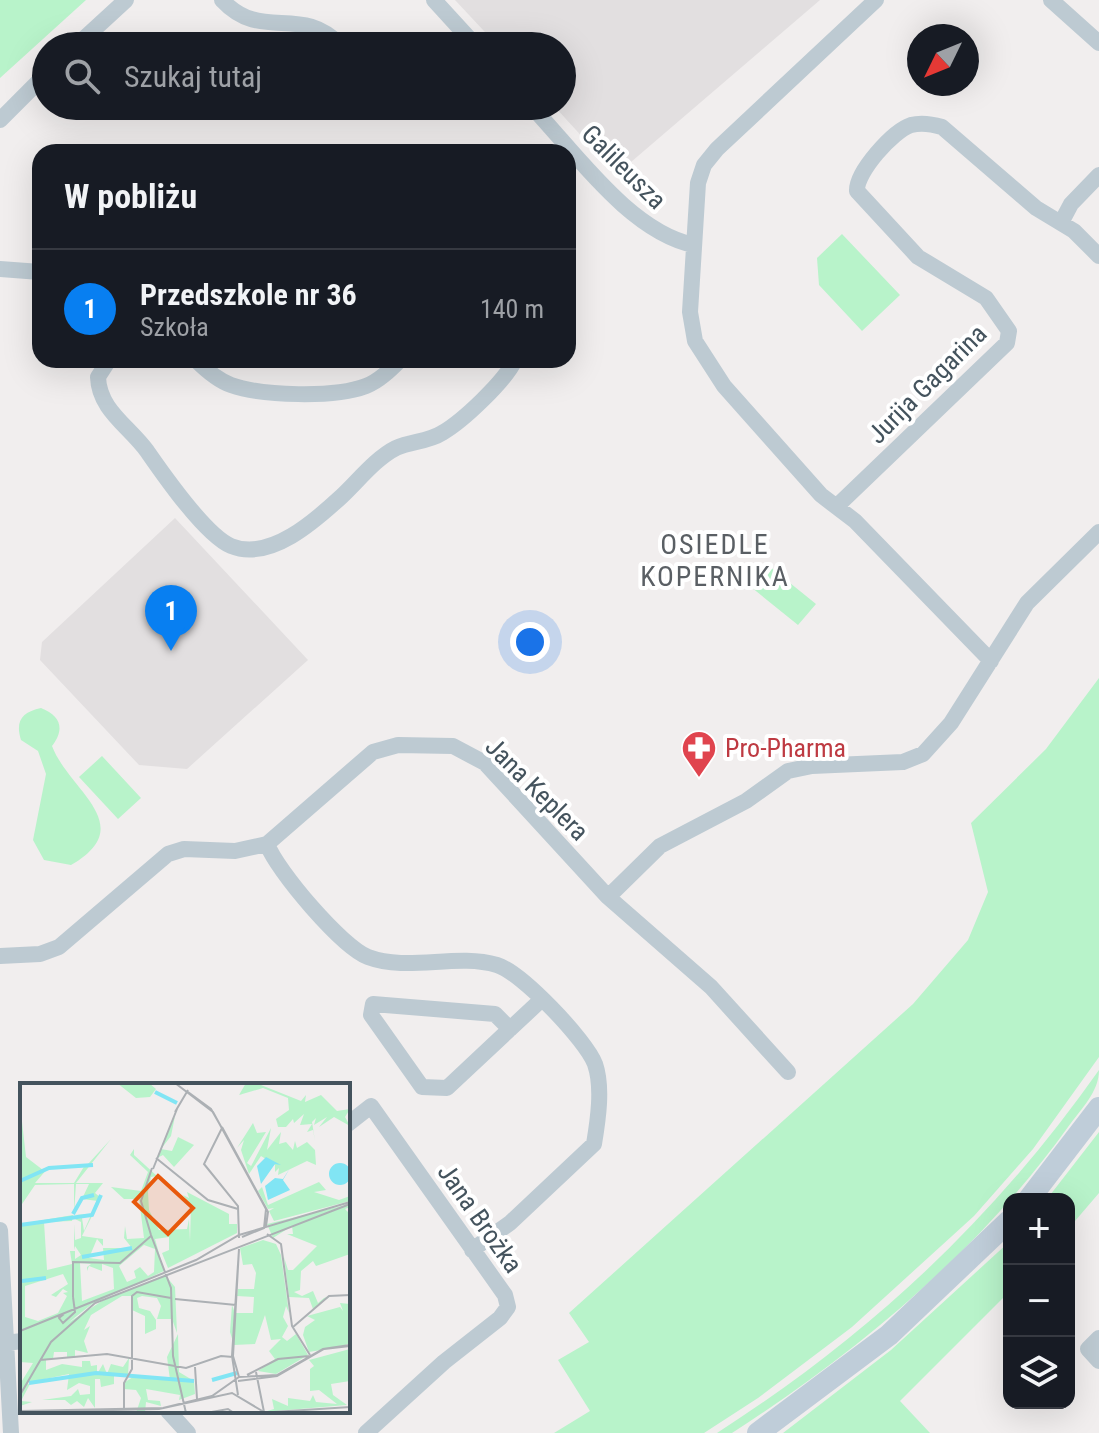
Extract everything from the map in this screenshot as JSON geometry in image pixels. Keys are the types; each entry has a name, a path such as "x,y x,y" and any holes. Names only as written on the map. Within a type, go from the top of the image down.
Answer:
{"main road":[{"path":"1034,1193 1099,1108"},
{"path":"758,1433 889,1335 1003,1227"}],"street":[{"path":"91,32 126,0"},
{"path":"222,0 250,21 319,26 326,32"},
{"path":"434,0 463,32"},
{"path":"876,0 717,149 704,165 698,183 690,312 695,341 737,401 821,495 876,541 991,661"},
{"path":"1051,0 1099,43"},
{"path":"0,120 32,88"},
{"name":"Galileusza","path":"544,120 567,144"},
{"name":"Jurija Gagarina","path":"837,506 998,354 1007,343 1009,331 986,298 971,286 918,257 863,201 857,191 860,172 903,129 928,123 956,137 1036,208 1062,221"},
{"name":"Galileusza","path":"576,154 619,200 656,233 694,245"},
{"path":"1099,175 1071,204 1062,221 1099,256"},
{"path":"0,269 32,271"},
{"path":"104,368 98,377 102,400 147,451 170,486 219,538 240,548 283,540 305,529 389,453 433,438 452,425 509,368"},
{"path":"205,368 214,376 242,388 333,393 370,385 390,368"},
{"path":"608,897 660,846 746,801 788,771 812,766 903,762 923,754 951,723 1037,591 1099,532"},
{"name":"Jana Keplera","path":"267,844 373,752 398,745 453,746 485,763 608,897 711,987 788,1072"},
{"path":"0,956 40,954 59,947 168,854 184,849 235,851 267,844 281,872 343,938 367,956 381,960 495,964 522,980 589,1052 596,1067 594,1144 510,1223 472,1250"},
{"path":"510,1029 495,1014 373,1004 371,1015 422,1087 434,1090 447,1088 541,1000"},
{"name":"Jana Brożka","path":"350,1122 371,1106 505,1295 508,1307 500,1318 444,1362 366,1433"},
{"path":"0,1230 14,1342 11,1433"},
{"path":"1099,1338 1088,1349 1099,1361"},
{"path":"170,1413 188,1433"}],"shaded area":[{"path":"455,0 820,0 624,168 609,166 567,120 576,120 576,32 485,32"},
{"path":"175,518 308,660 187,769 139,765 40,660 42,642"}],"green space":[{"path":"0,0 86,0 51,32 32,32 32,49 0,78"},
{"path":"842,234 900,295 862,331 819,285 817,258"},
{"path":"769,566 816,604 798,625 751,587"},
{"path":"1099,678 1099,1057 1033,1149 974,1216 852,1327 758,1398 704,1433 554,1433 590,1411 558,1360 589,1342 569,1313 913,1004 968,940 988,892 971,823 1046,749"},
{"path":"41,708 57,719 60,729 52,746 94,807 100,822 100,836 91,850 71,865 44,860 33,840 46,774 38,751 21,740 19,728 25,715"},
{"path":"102,756 141,798 118,819 79,777"},
{"path":"1099,1070 1096,1086 1084,1107 1015,1193 1003,1193 1003,1207 957,1256 871,1333 826,1368 732,1433 717,1433 773,1395 878,1314 973,1224 1059,1124"},
{"path":"1099,1132 1099,1193 1075,1221 1075,1193 1052,1193"},
{"path":"1003,1247 1003,1298 900,1401 930,1433 783,1433 891,1350"}],"place":[{"name":"Przedszkole nr 36","path":"171,651"},
{"name":"Pro-Pharma","path":"699,779"}],"district":[{"name":"OSIEDLE KOPERNIKA","path":"715,560"}]}
